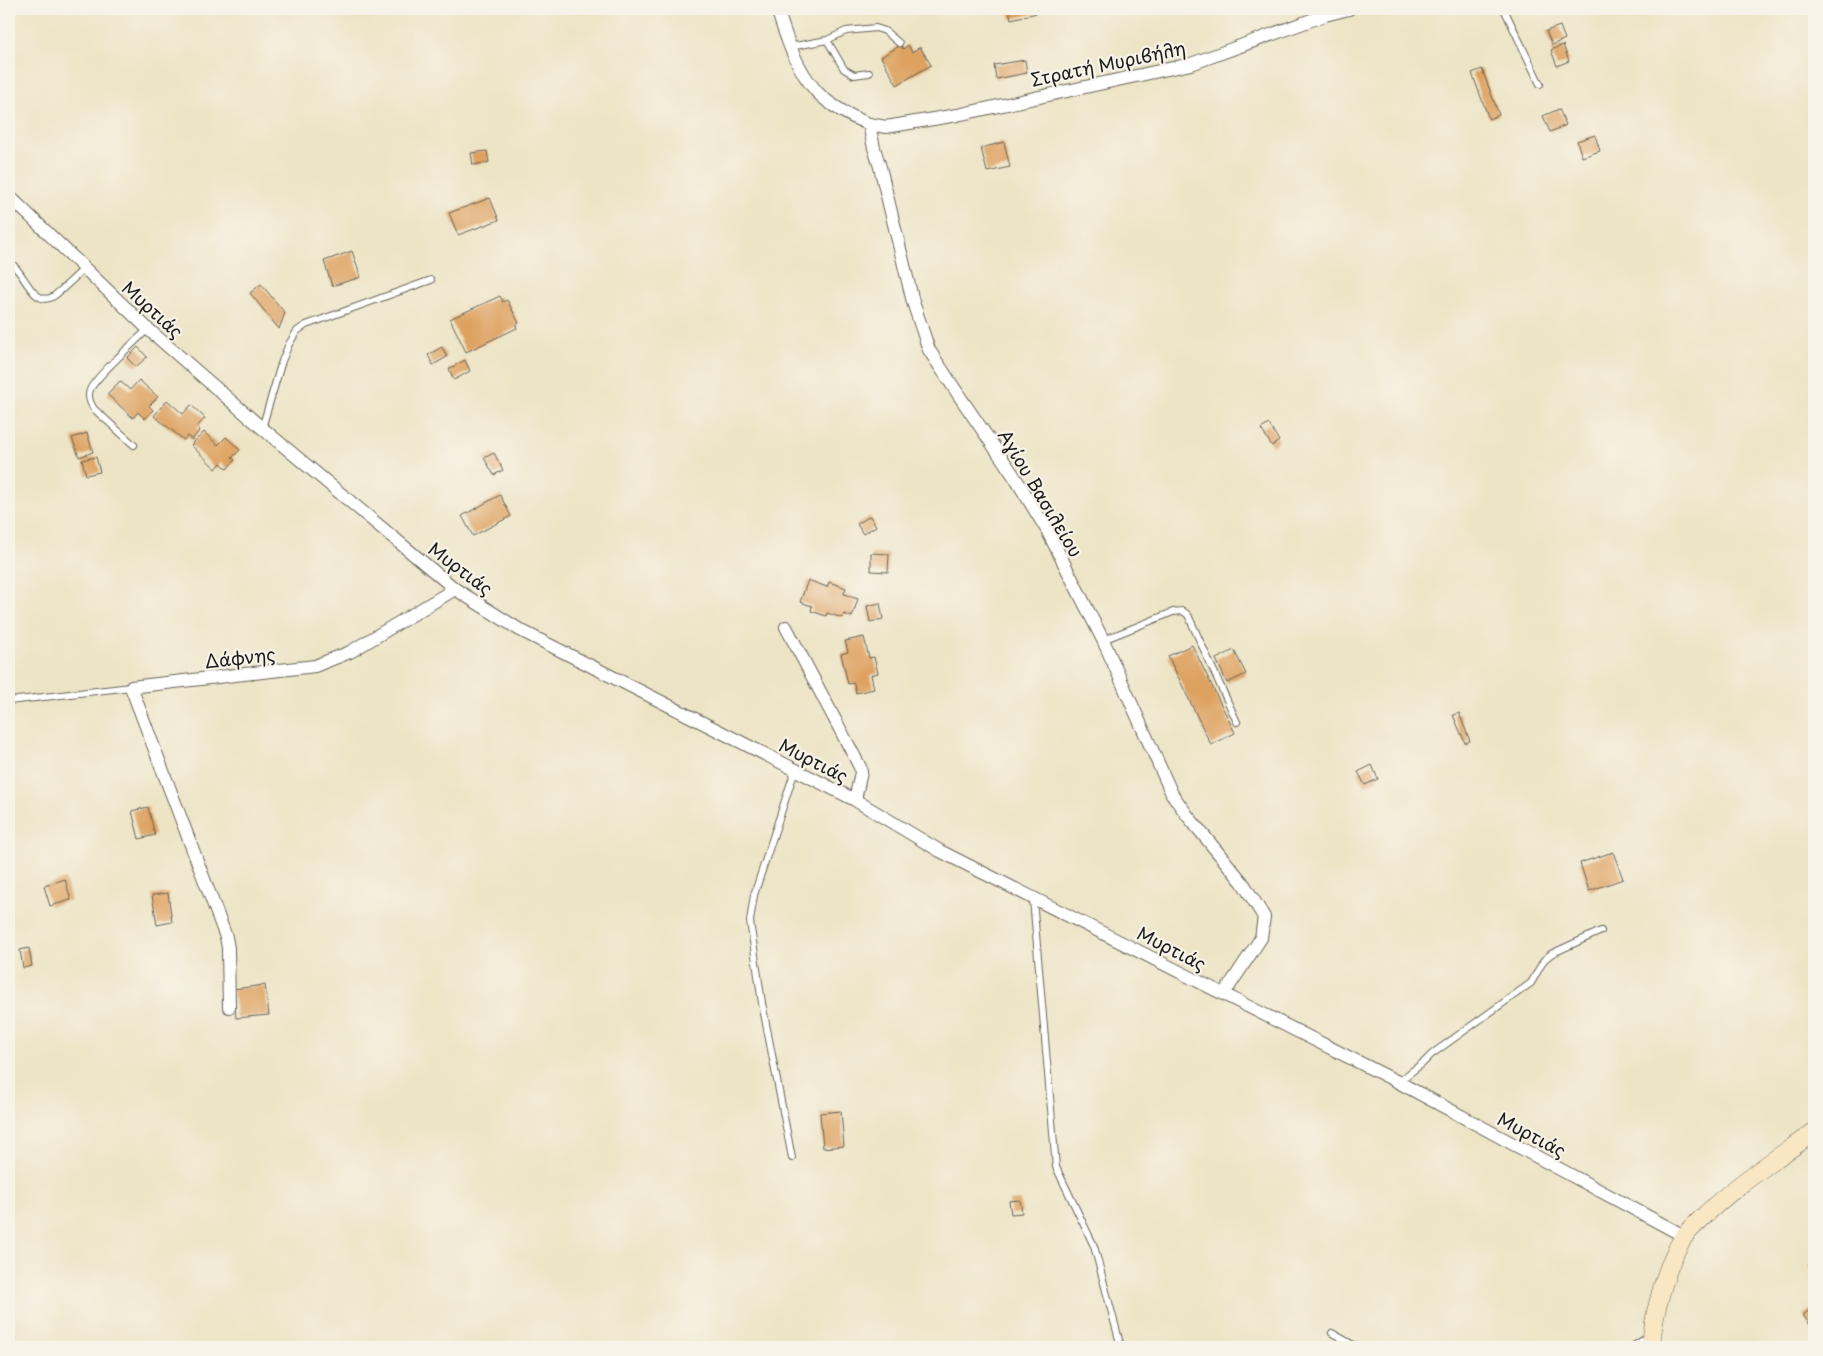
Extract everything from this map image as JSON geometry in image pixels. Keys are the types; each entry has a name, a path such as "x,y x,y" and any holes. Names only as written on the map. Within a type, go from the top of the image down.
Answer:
{"main road":[{"path":"1651,1341 1672,1259 1684,1236 1741,1183 1814,1132"}],"street":[{"path":"777,9 790,46 804,73 818,92 857,119 869,124"},
{"name":"Στρατή Μυριβήλη","path":"869,124 886,127 957,115 1191,64 1326,15 1349,9"},
{"name":"Αγίου Βασιλείου","path":"869,124 913,302 929,350 1014,476 1047,530 1103,640 1172,794 1243,884 1264,917 1261,938 1224,994"},
{"name":"Μυρτιάς","path":"9,196 148,329 262,428 455,589 520,630 855,800 940,851 1033,899 1398,1082 1684,1236"},
{"name":"Δάφνης","path":"130,687 315,666 350,652 455,589"},
{"path":"786,627 860,767 861,772 855,800"},
{"path":"130,687 226,937 228,948 229,1006"}],"lane":[{"path":"1504,9 1540,84"},
{"path":"790,46 827,40 846,31 876,28 885,31 899,43"},
{"path":"827,40 844,69 854,75 869,73"},
{"path":"9,260 20,272 34,294 48,299 84,269"},
{"path":"262,428 282,361 297,331 306,325 431,280"},
{"path":"134,445 94,409 90,402 89,393 96,380 148,329"},
{"path":"1103,640 1173,612 1183,611 1188,616 1237,722"},
{"name":"Δάφνης","path":"9,701 130,687"},
{"path":"792,1158 762,1002 750,921 754,895 795,770"},
{"path":"1033,899 1056,1167 1094,1246 1121,1347"},
{"path":"1398,1082 1432,1054 1531,983 1544,960 1551,954 1601,930"},
{"path":"1332,1333 1357,1347"},
{"path":"1632,1347 1651,1341"}],"building":[{"path":"931,9 948,9 948,12"},
{"path":"1009,9 1036,9 1037,13 1011,19"},
{"path":"1560,26 1565,39 1552,45 1546,31"},
{"path":"901,45 903,49 908,45 912,52 920,47 931,65 897,85 881,57"},
{"path":"1563,45 1569,61 1557,66 1551,50"},
{"path":"1025,60 1027,73 996,79 994,65"},
{"path":"1482,69 1499,115 1489,119 1472,73"},
{"path":"1559,109 1566,125 1550,132 1543,116"},
{"path":"1595,135 1600,151 1582,157 1577,141"},
{"path":"1004,142 1010,167 987,172 981,148"},
{"path":"487,151 489,162 473,165 471,153"},
{"path":"490,198 499,220 458,235 449,213"},
{"path":"352,251 361,277 332,286 324,261"},
{"path":"261,284 285,313 279,329 250,293"},
{"path":"500,296 503,302 507,300 519,323 516,325 517,328 466,352 450,319"},
{"path":"138,347 147,357 136,367 127,358"},
{"path":"442,347 447,357 433,365 428,355"},
{"path":"465,360 470,371 454,380 449,369"},
{"path":"139,380 158,397 149,406 153,410 145,419 138,412 133,418 107,394 120,381 130,390"},
{"path":"167,400 183,414 191,405 205,418 197,427 200,430 192,440 187,436 184,440 154,416"},
{"path":"1269,424 1279,441 1272,446 1261,429"},
{"path":"204,432 218,445 226,437 240,450 232,458 235,460 227,469 221,463 216,469 191,445"},
{"path":"87,433 93,452 79,457 72,438"},
{"path":"494,453 503,470 494,475 484,458"},
{"path":"96,457 100,472 86,475 82,460"},
{"path":"500,495 511,516 473,536 462,516"},
{"path":"870,516 876,526 863,534 857,524"},
{"path":"871,553 889,554 888,572 871,571"},
{"path":"808,580 827,587 829,582 846,588 844,594 858,599 852,617 844,614 843,618 827,613 826,616 811,611 812,606 800,602"},
{"path":"880,603 883,619 870,622 867,606"},
{"path":"864,637 869,658 874,657 878,673 871,675 874,689 856,693 854,683 848,684 841,654 848,652 845,641"},
{"path":"1192,645 1235,733 1211,745 1168,656"},
{"path":"1234,650 1246,674 1227,683 1216,659"},
{"path":"1459,713 1470,741 1465,743 1453,715"},
{"path":"1372,765 1378,779 1365,785 1358,772"},
{"path":"148,807 155,835 139,839 132,811"},
{"path":"1613,852 1623,879 1589,891 1580,863"},
{"path":"65,879 71,900 50,906 44,886"},
{"path":"168,893 172,922 157,925 152,895"},
{"path":"29,948 32,966 23,968 20,950"},
{"path":"265,985 269,1015 236,1018 233,989"},
{"path":"841,1111 844,1146 823,1148 820,1113"},
{"path":"1020,1200 1022,1213 1011,1214 1009,1201"},
{"path":"1814,1262 1814,1276 1809,1265"},
{"path":"1811,1309 1814,1313 1814,1322 1810,1325 1803,1315"}]}
